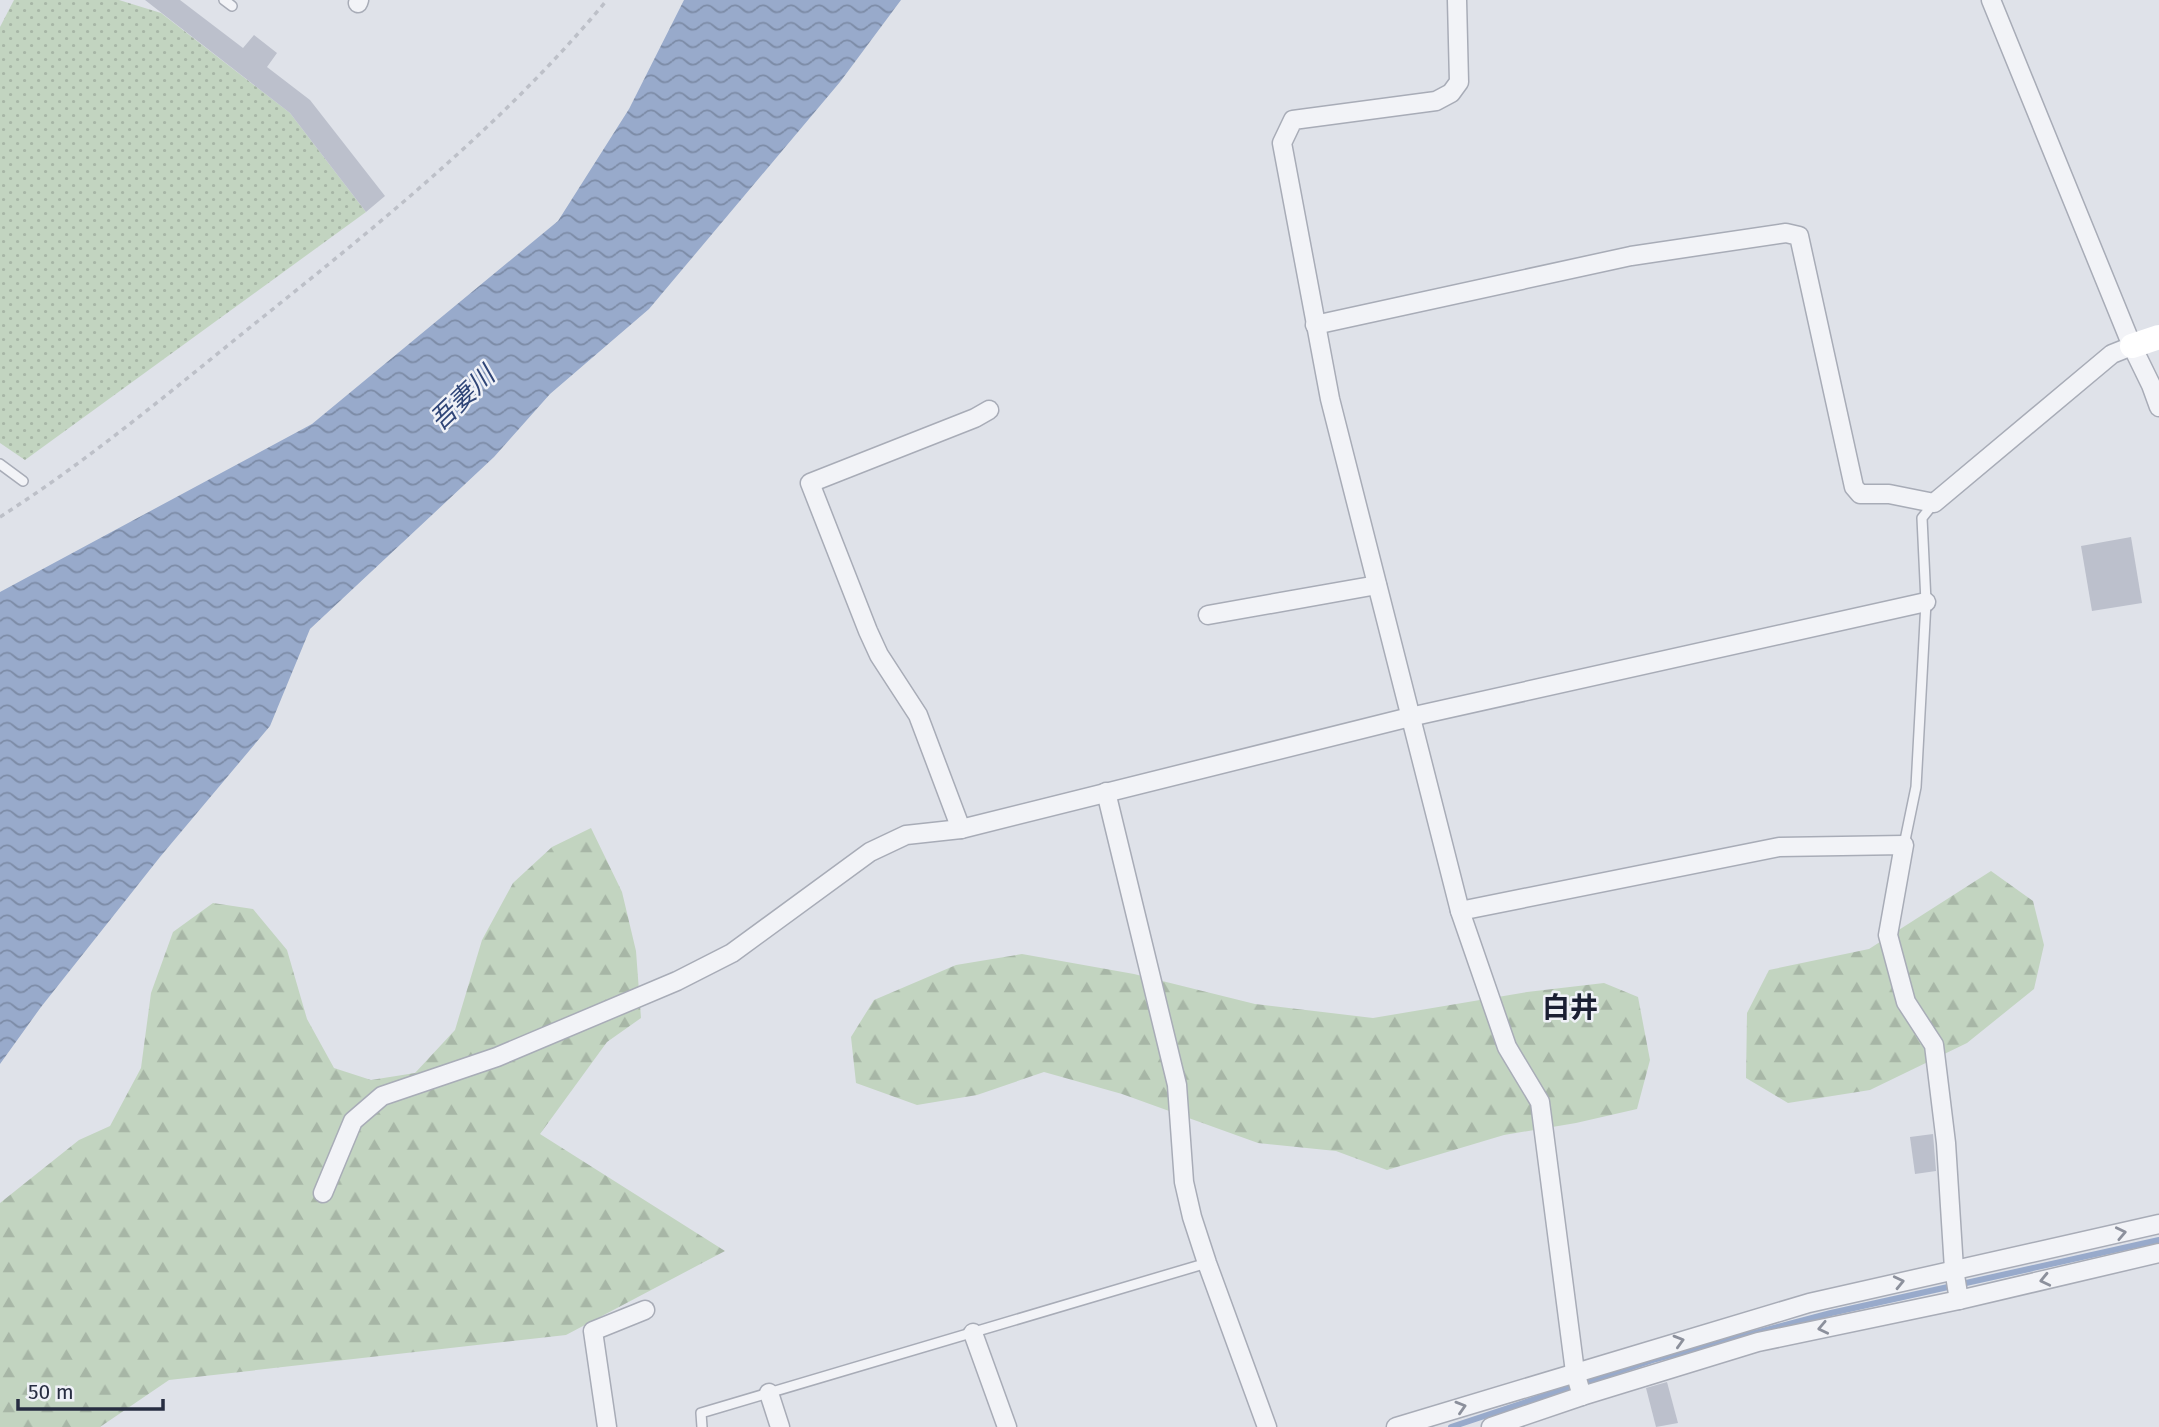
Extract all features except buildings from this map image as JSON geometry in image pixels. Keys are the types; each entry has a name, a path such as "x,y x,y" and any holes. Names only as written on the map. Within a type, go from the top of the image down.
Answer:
{"street":[{"path":"1457,0 1460,82 1451,93 1436,101 1293,120 1282,143 1330,399 1460,911 1507,1047 1540,1102 1578,1385"},
{"path":"1991,0 2159,407"},
{"path":"1315,325 1631,256 1786,233 1799,236 1854,486 1860,494 1889,494 1934,503 2112,354 2159,337"},
{"path":"961,829 918,715 879,654 868,631 810,482 975,418 989,410"},
{"path":"1208,615 1377,585"},
{"path":"323,1193 353,1121 382,1096 497,1057 677,981 732,953 870,852 905,835 961,829 1410,717 1926,602"},
{"path":"1106,792 1177,1085 1184,1182 1192,1217 1268,1427"},
{"path":"1460,911 1779,847 1903,845 1888,935 1906,1002 1934,1045 1946,1143 1956,1284"},
{"path":"1396,1427 1758,1342 2159,1224"},
{"path":"1491,1427 1578,1385 1809,1303 2159,1253"},
{"path":"607,1427 593,1331 645,1310"},
{"path":"974,1333 1007,1427"},
{"path":"769,1393 780,1427"}],"lane":[{"path":"0,464 23,481"},
{"path":"1903,845 1916,787 1926,602 1922,519 1934,503"},
{"path":"702,1427 701,1413 1207,1263"}],"path":[{"path":"0,517 45,488 111,439 362,238 480,135 556,58 607,0"}],"green space":[{"path":"14,0 119,0 161,13 290,113 366,212 25,460 0,443 0,27"},
{"path":"591,828 622,892 636,951 641,1018 607,1042 540,1134 725,1251 566,1335 169,1380 100,1427 0,1427 0,1203 79,1140 110,1126 141,1068 151,993 173,932 213,903 253,909 287,950 307,1019 334,1068 371,1080 415,1073 455,1030 482,940 513,883 552,847"},
{"path":"1991,871 2033,901 2044,945 2034,989 1967,1043 1870,1090 1788,1103 1746,1078 1747,1013 1769,970 1869,949"},
{"path":"1022,954 1134,974 1255,1004 1373,1018 1527,992 1604,983 1638,997 1650,1060 1637,1109 1504,1135 1387,1170 1336,1151 1258,1143 1122,1094 1044,1072 977,1095 917,1105 856,1083 851,1037 874,1000 956,965"}],"water":[{"name":"吾妻川","path":"684,0 901,0 840,82 649,309 550,394 494,457 310,629 270,726 160,857 41,1007 0,1064 0,592 312,424 558,221 629,109"}],"waterway":[{"path":"1451,1427 1656,1359 1831,1313 2159,1240"}],"district":[{"name":"白井","path":"1570,1007"}]}
